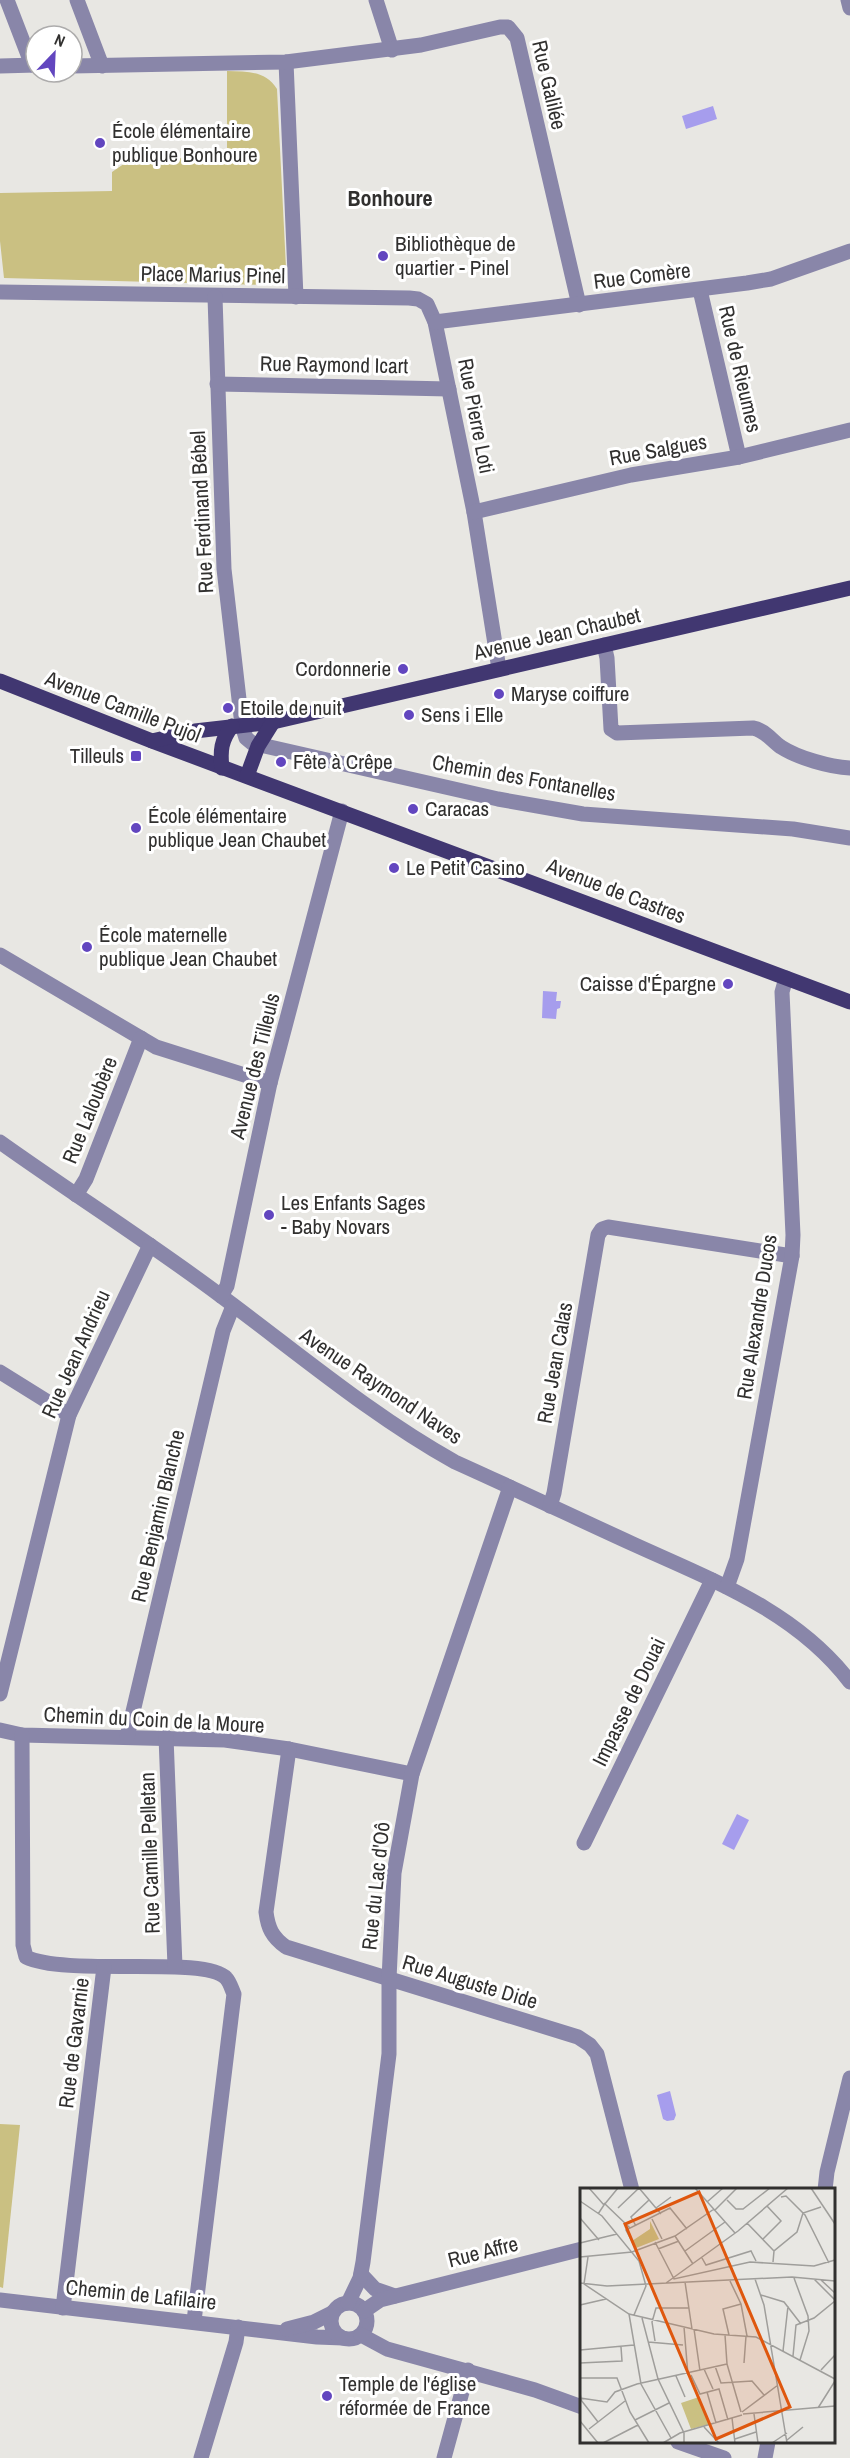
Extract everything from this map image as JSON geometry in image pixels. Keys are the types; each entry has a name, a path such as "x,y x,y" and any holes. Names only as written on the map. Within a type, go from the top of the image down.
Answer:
{"main road":[{"name":"Avenue Jean Chaubet","path":"152,741 195,731 273,722 850,588"},
{"name":"Avenue Camille Pujol","path":"0,681 227,769"},
{"path":"247,777 258,746 273,722"},
{"path":"227,769 220,753 224,737 237,725"},
{"name":"Avenue de Castres","path":"227,769 850,1002"}],"street":[{"path":"7,0 24,41"},
{"path":"77,0 102,66"},
{"path":"376,0 392,50"},
{"path":"848,0 850,8"},
{"name":"Rue Galilée","path":"286,62 392,50 508,27 517,38 579,306"},
{"path":"84,66 286,62"},
{"name":"Place Marius Pinel","path":"1,291 296,297 286,62"},
{"path":"0,66 24,65"},
{"name":"Rue Comère","path":"435,322 551,306 579,306 771,279 850,251"},
{"name":"Rue de Rieumes","path":"700,290 739,458"},
{"name":"Rue Ferdinand Bébel","path":"215,297 224,568 237,725"},
{"name":"Rue Pierre Loti","path":"296,297 417,299 427,304 435,322 474,512 499,669"},
{"name":"Rue Raymond Icart","path":"217,384 449,389"},
{"name":"Rue Salgues","path":"474,512 631,475 739,458 850,430"},
{"path":"604,645 607,658 610,729 617,733 753,728 759,729 785,749 828,765 850,768"},
{"path":"237,725 246,738 258,746"},
{"name":"Chemin des Fontanelles","path":"258,746 498,799 583,814 793,829 850,838"},
{"name":"Avenue des Tilleuls","path":"227,1301 227,1286 270,1083 342,811"},
{"path":"0,955 156,1047 270,1083"},
{"name":"Rue Alexandre Ducos","path":"728,1587 737,1559 792,1256 782,992 786,978"},
{"name":"Rue Laloubère","path":"76,1196 86,1179 141,1038"},
{"name":"Avenue Raymond Naves","path":"0,1142 150,1245 414,1439 455,1462 756,1602 807,1636 824,1651 850,1682"},
{"name":"Rue Jean Calas","path":"550,1506 598,1235 602,1228 608,1227 792,1256"},
{"name":"Rue Jean Andrieu","path":"0,1694 69,1415 150,1245"},
{"name":"Rue Benjamin Blanche","path":"127,1737 223,1331 227,1301"},
{"path":"0,1372 69,1415"},
{"name":"Rue du Lac d'Oô","path":"348,2303 361,2274 389,2054 389,1979 394,1873 412,1774 510,1487"},
{"name":"Impasse de Douai","path":"584,1843 712,1580"},
{"name":"Chemin du Coin de la Moure","path":"0,1730 22,1735 225,1740 289,1749 412,1774"},
{"path":"22,1735 23,1945 26,1957 37,1962 104,1967"},
{"name":"Rue Camille Pelletan","path":"166,1737 175,1966"},
{"name":"Rue Auguste Dide","path":"289,1749 266,1912 268,1926 275,1939 286,1947 578,2037 590,2045 597,2054 631,2188"},
{"name":"Rue de Gavarnie","path":"63,2308 104,1967 175,1966 213,1971 226,1977 234,1994 194,2321"},
{"path":"825,2188 850,2078"},
{"name":"Rue Affre","path":"364,2312 374,2303 395,2295 580,2249"},
{"path":"361,2274 375,2289 395,2295"},
{"name":"Chemin de Lafilaire","path":"0,2300 317,2337 354,2338 361,2335"},
{"path":"348,2303 356,2304 364,2312 367,2324 361,2335 387,2349 468,2370 580,2406"},
{"name":"Chemin de Lafilaire","path":"278,2331 314,2322 332,2313 337,2307 348,2303"},
{"path":"332,2313 333,2330 343,2338"},
{"path":"201,2458 236,2342 238,2327"},
{"path":"444,2458 468,2370"},
{"path":"681,2443 724,2458"},
{"path":"765,2458 768,2443"}],"shaded area":[{"path":"227,71 261,75 277,89 286,268 270,285 4,278 0,241 0,193 112,191 112,172 131,159 227,157"},
{"path":"713,106 717,119 686,129 682,116"},
{"path":"543,991 557,992 556,1001 561,1001 556,1019 542,1018"},
{"path":"737,1814 749,1820 734,1850 722,1844"},
{"path":"670,2091 676,2115 674,2120 667,2121 663,2119 657,2095"},
{"path":"0,2124 20,2125 3,2288 0,2287"}],"place":[{"name":"École élémentaire publique Bonhoure","path":"100,143"},
{"name":"Bibliothèque de quartier - Pinel","path":"383,256"},
{"name":"Cordonnerie","path":"403,669"},
{"name":"Maryse coiffure","path":"499,694"},
{"name":"Etoile de nuit","path":"228,708"},
{"name":"Sens i Elle","path":"409,715"},
{"name":"Tilleuls","path":"136,756"},
{"name":"Fête à Crêpe","path":"281,762"},
{"name":"Caracas","path":"413,809"},
{"name":"École élémentaire publique Jean Chaubet","path":"136,828"},
{"name":"Le Petit Casino","path":"394,868"},
{"name":"École maternelle publique Jean Chaubet","path":"87,947"},
{"name":"Caisse d'Épargne","path":"728,984"},
{"name":"Les Enfants Sages - Baby Novars","path":"269,1215"},
{"name":"Temple de l'église réformée de France","path":"327,2396"}],"district":[{"name":"Bonhoure","path":"390,198"}]}
